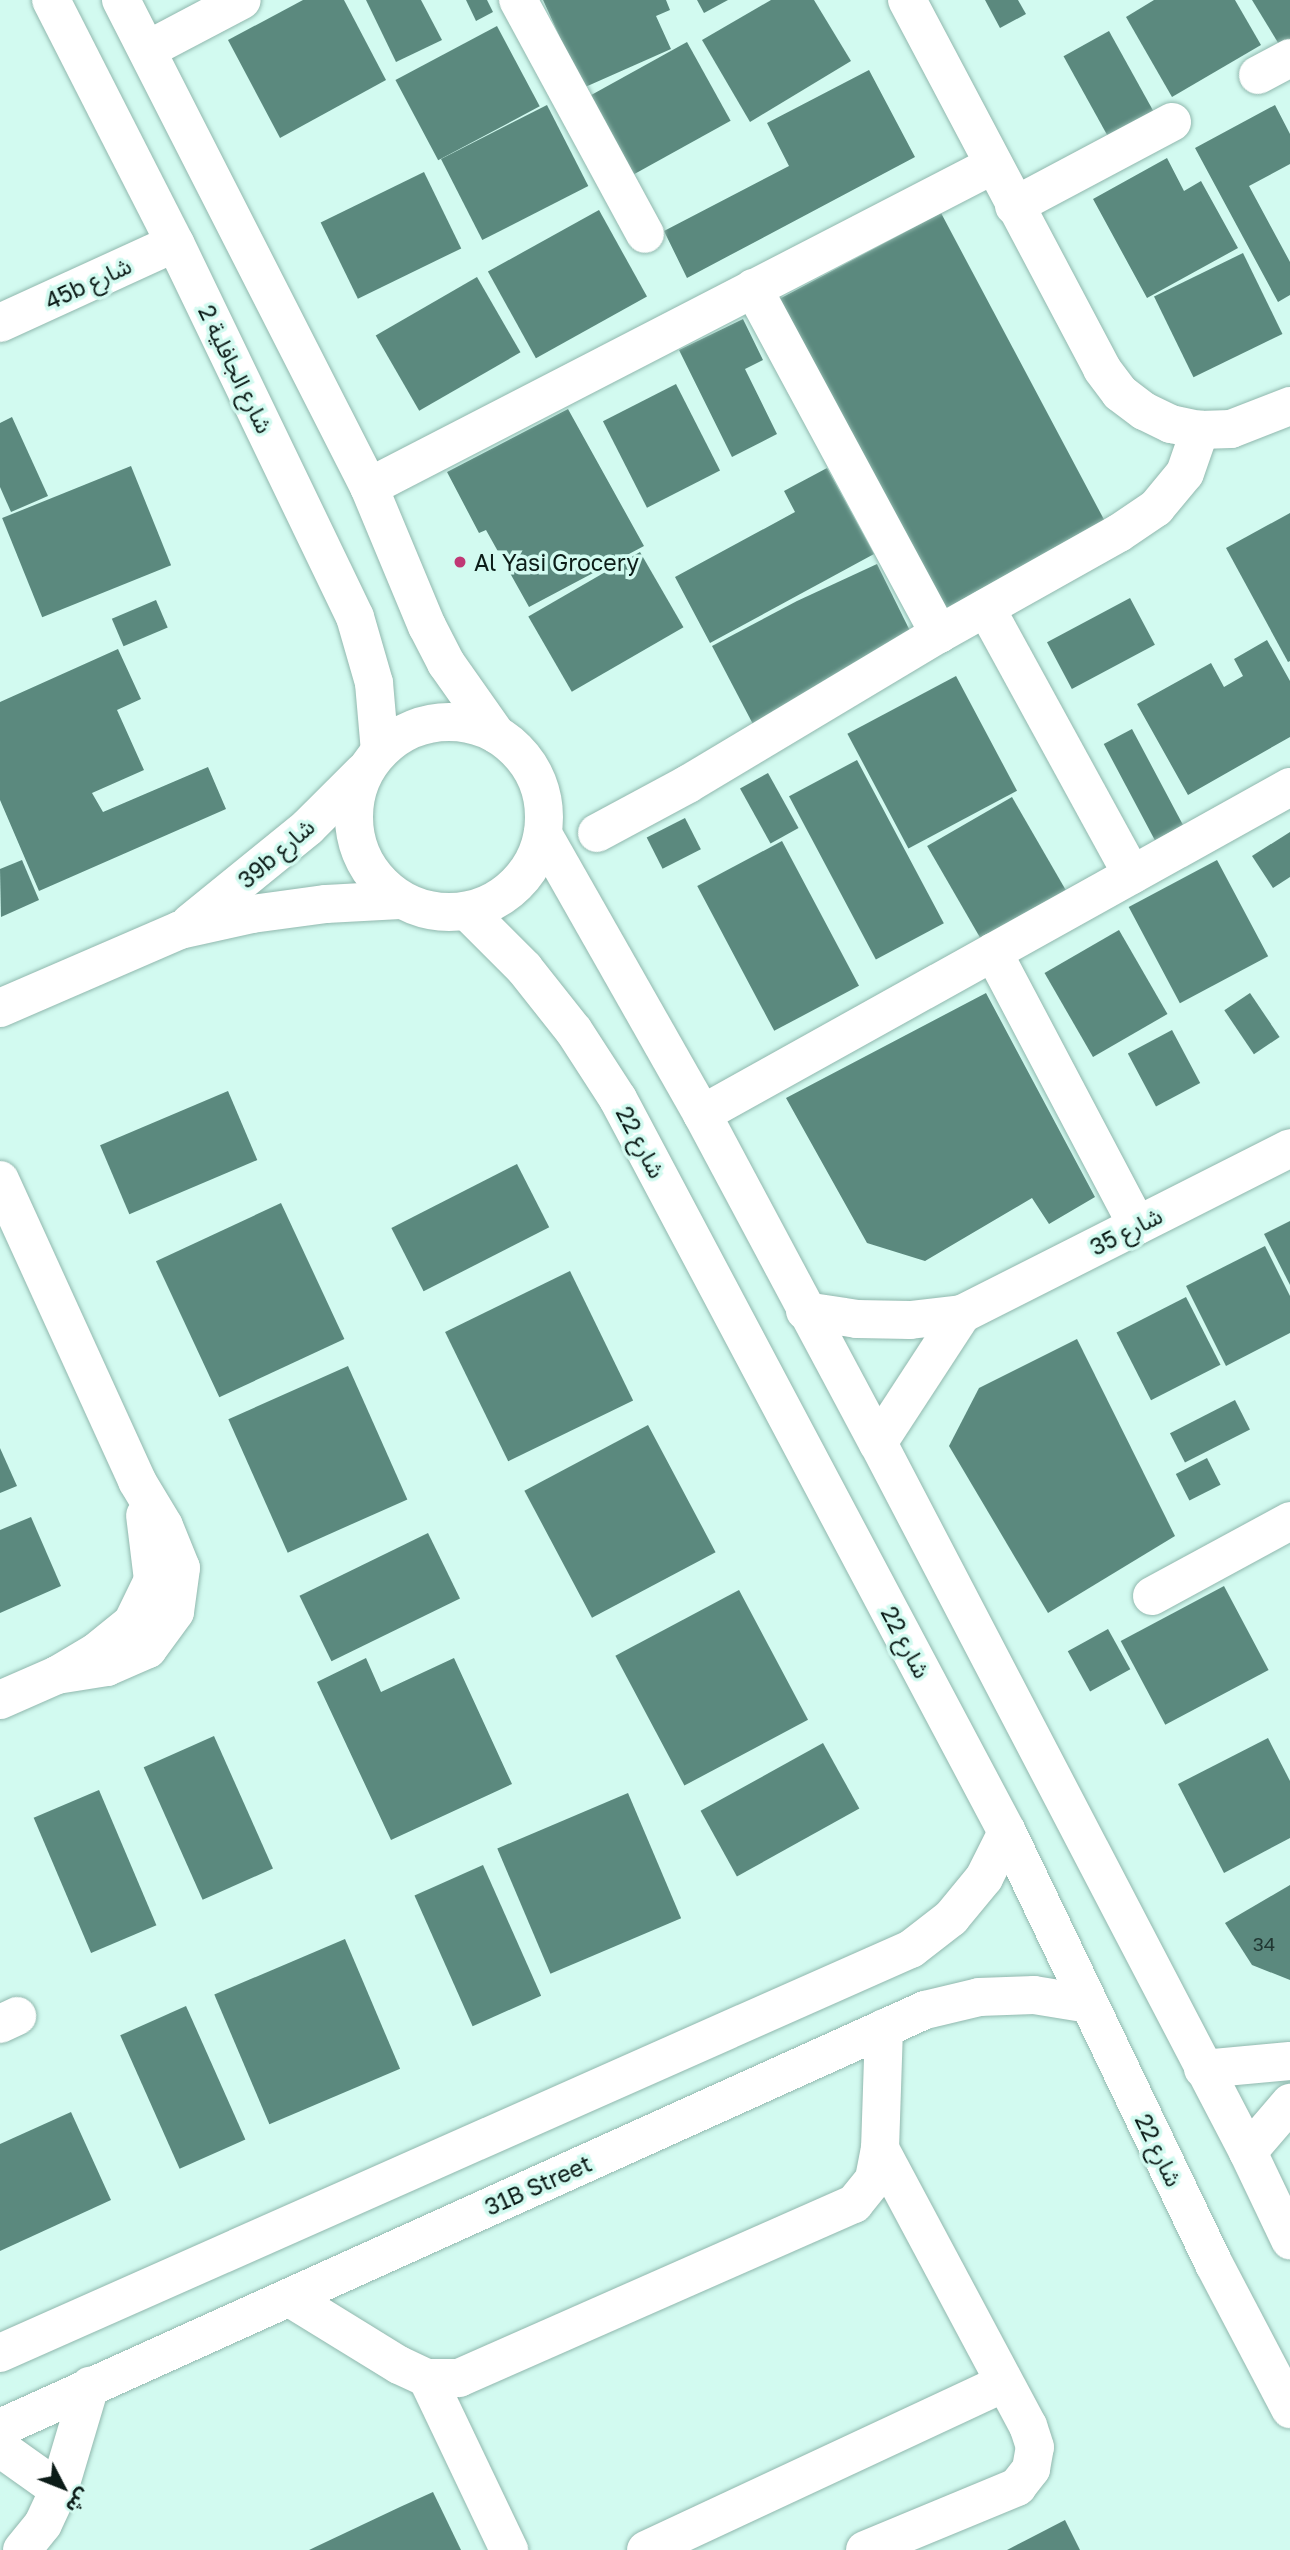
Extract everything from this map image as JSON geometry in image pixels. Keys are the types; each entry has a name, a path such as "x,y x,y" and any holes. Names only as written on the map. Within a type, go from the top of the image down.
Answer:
{"street":[{"name":"شارع الجافلية 2","path":"51,0 175,243 355,617 374,683 373,760"},
{"path":"121,0 369,488 426,625 446,663 496,734"},
{"path":"147,50 242,0"},
{"path":"518,0 645,234"},
{"path":"907,0 1102,369 1120,393 1144,411 1171,425 1200,430 1231,429 1290,406"},
{"path":"1014,206 1172,122"},
{"path":"369,488 993,165"},
{"name":"45b شارع","path":"0,323 175,243"},
{"path":"753,288 939,634"},
{"path":"597,833 688,784 939,634 1119,533 1156,508 1185,473 1200,430"},
{"path":"986,608 1132,875"},
{"path":"465,722 496,734 519,751 536,776 545,803 543,834 534,861 517,884 494,902 467,911 432,912 400,900 381,884 366,864 357,841 353,817 357,792 373,760 405,733 434,723 465,722"},
{"name":"39b شارع","path":"180,930 297,836 373,760"},
{"path":"702,1114 1290,787"},
{"path":"543,834 702,1114 805,1311 878,1443 1248,2152 1290,2240"},
{"name":"39b شارع","path":"0,1008 180,930 252,914 326,904 400,900"},
{"name":"شارع 22","path":"467,911 524,968 574,1031 618,1098 1007,1832 1214,2264 1290,2409"},
{"path":"993,952 1137,1226"},
{"name":"شارع 35","path":"805,1311 857,1319 910,1320 962,1314 1290,1148"},
{"path":"0,1180 137,1481 149,1532 153,1580 132,1623 96,1652 57,1675 0,1700"},
{"path":"878,1443 962,1314"},
{"path":"1152,1596 1290,1521"},
{"path":"0,2353 911,1949 960,1908 984,1878 1007,1832"},
{"name":"31B Street","path":"0,2428 925,2010 979,1997 1034,1995 1089,2004"},
{"path":"290,2298 399,2365 427,2378 459,2378 854,2204 874,2179 880,2149 884,2028"},
{"path":"1203,2069 1290,2061"},
{"path":"1248,2152 1290,2103"},
{"path":"865,2550 1017,2487 1031,2469 1035,2447 1028,2426 880,2149"},
{"path":"427,2378 509,2550"},
{"path":"646,2550 1004,2383"},
{"path":"22,2550 43,2524 59,2490 90,2386"},
{"path":"0,2448 59,2490"}],"building":[{"path":"303,0 344,0 386,80 280,138 228,40"},
{"path":"366,0 421,0 442,40 396,62"},
{"path":"466,0 487,0 493,12 476,21"},
{"path":"543,0 666,0 670,10 656,16 671,49 583,88"},
{"path":"697,0 728,0 704,13"},
{"path":"771,0 814,0 851,61 750,122 702,40"},
{"path":"985,0 1018,0 1026,14 1000,28"},
{"path":"1154,0 1235,0 1261,45 1172,97 1126,17"},
{"path":"1252,0 1290,0 1290,40 1280,46"},
{"path":"497,26 540,106 438,160 395,80"},
{"path":"1109,31 1157,117 1111,142 1064,56"},
{"path":"687,42 731,121 634,175 590,96"},
{"path":"869,70 915,157 687,278 664,231 789,166 767,123"},
{"path":"547,105 588,186 482,240 441,159"},
{"path":"1275,105 1290,134 1290,164 1249,186 1290,262 1290,295 1278,302 1195,148"},
{"path":"1167,158 1184,191 1201,181 1238,248 1147,298 1093,199"},
{"path":"424,172 461,248 358,299 321,222"},
{"path":"599,210 647,297 536,358 488,272"},
{"path":"941,213 1111,534 946,621 776,301"},
{"path":"1243,253 1282,334 1193,377 1154,296"},
{"path":"477,277 520,352 419,411 376,336"},
{"path":"743,319 763,360 745,369 777,434 732,457 679,350"},
{"path":"676,384 720,470 647,508 603,421"},
{"path":"568,409 644,546 529,607 486,530 479,533 447,472"},
{"path":"12,417 48,496 11,512 0,487 0,423"},
{"path":"131,466 171,565 42,617 2,518"},
{"path":"827,468 874,554 710,643 675,577 795,512 784,491"},
{"path":"1290,513 1290,661 1288,662 1226,548"},
{"path":"640,552 684,627 572,692 528,616"},
{"path":"877,564 914,639 755,728 712,646 797,601"},
{"path":"1130,598 1155,645 1072,689 1047,642"},
{"path":"156,600 168,628 124,646 112,619"},
{"path":"1267,640 1290,681 1290,737 1188,795 1137,704 1211,663 1224,687 1243,676 1234,659"},
{"path":"118,649 141,699 117,710 144,770 92,793 103,812 208,767 226,809 39,891 0,800 0,702"},
{"path":"956,676 1017,791 908,849 847,734"},
{"path":"1132,729 1183,825 1155,840 1104,744"},
{"path":"857,760 944,923 876,959 789,796"},
{"path":"768,773 799,828 771,844 740,789"},
{"path":"1012,797 1072,900 987,949 927,846"},
{"path":"685,818 701,849 663,869 647,838"},
{"path":"1290,832 1290,877 1273,888 1252,856"},
{"path":"782,841 859,986 774,1031 697,886"},
{"path":"22,860 39,900 1,917 0,869"},
{"path":"1217,860 1268,956 1180,1003 1129,907"},
{"path":"1119,930 1168,1014 1093,1057 1045,973"},
{"path":"986,993 1095,1197 1049,1224 1032,1198 925,1261 867,1243 786,1098"},
{"path":"1250,993 1280,1037 1254,1054 1224,1010"},
{"path":"1172,1030 1200,1083 1156,1106 1128,1053"},
{"path":"228,1091 257,1160 129,1214 100,1145"},
{"path":"517,1164 549,1227 424,1291 391,1228"},
{"path":"281,1203 344,1339 219,1397 156,1261"},
{"path":"1290,1221 1290,1285 1264,1234"},
{"path":"1265,1246 1290,1296 1290,1333 1226,1366 1186,1286"},
{"path":"570,1271 633,1400 508,1461 445,1332"},
{"path":"1186,1297 1221,1365 1151,1400 1117,1332"},
{"path":"1077,1339 1175,1536 1048,1613 949,1446 979,1388"},
{"path":"348,1366 407,1499 288,1553 228,1419"},
{"path":"1235,1400 1250,1429 1185,1463 1170,1433"},
{"path":"648,1425 716,1552 592,1618 524,1491"},
{"path":"0,1448 17,1486 0,1493"},
{"path":"1207,1458 1221,1485 1189,1501 1176,1474"},
{"path":"31,1517 61,1586 0,1613 0,1530"},
{"path":"428,1533 460,1599 331,1661 299,1596"},
{"path":"1224,1586 1269,1670 1165,1725 1121,1641"},
{"path":"739,1590 808,1720 684,1786 615,1656"},
{"path":"1108,1629 1130,1669 1090,1692 1068,1651"},
{"path":"366,1658 381,1692 454,1658 512,1784 391,1840 317,1682"},
{"path":"214,1736 273,1868 203,1900 144,1767"},
{"path":"1268,1738 1290,1781 1290,1838 1224,1873 1178,1784"},
{"path":"823,1743 859,1809 737,1876 701,1811"},
{"path":"99,1790 156,1925 91,1953 34,1818"},
{"path":"628,1793 681,1918 550,1974 497,1848"},
{"path":"483,1865 541,1996 473,2026 414,1896"},
{"path":"1290,1885 1290,1980 1252,1965 1225,1923"},
{"path":"345,1939 400,2069 269,2124 214,1994"},
{"path":"186,2006 245,2139 180,2169 120,2035"},
{"path":"71,2112 111,2200 0,2251 0,2144"},
{"path":"433,2492 461,2550 309,2550 400,2507"},
{"path":"1065,2520 1080,2550 1007,2550"}],"place":[{"name":"Al Yasi Grocery","path":"460,562"}]}
